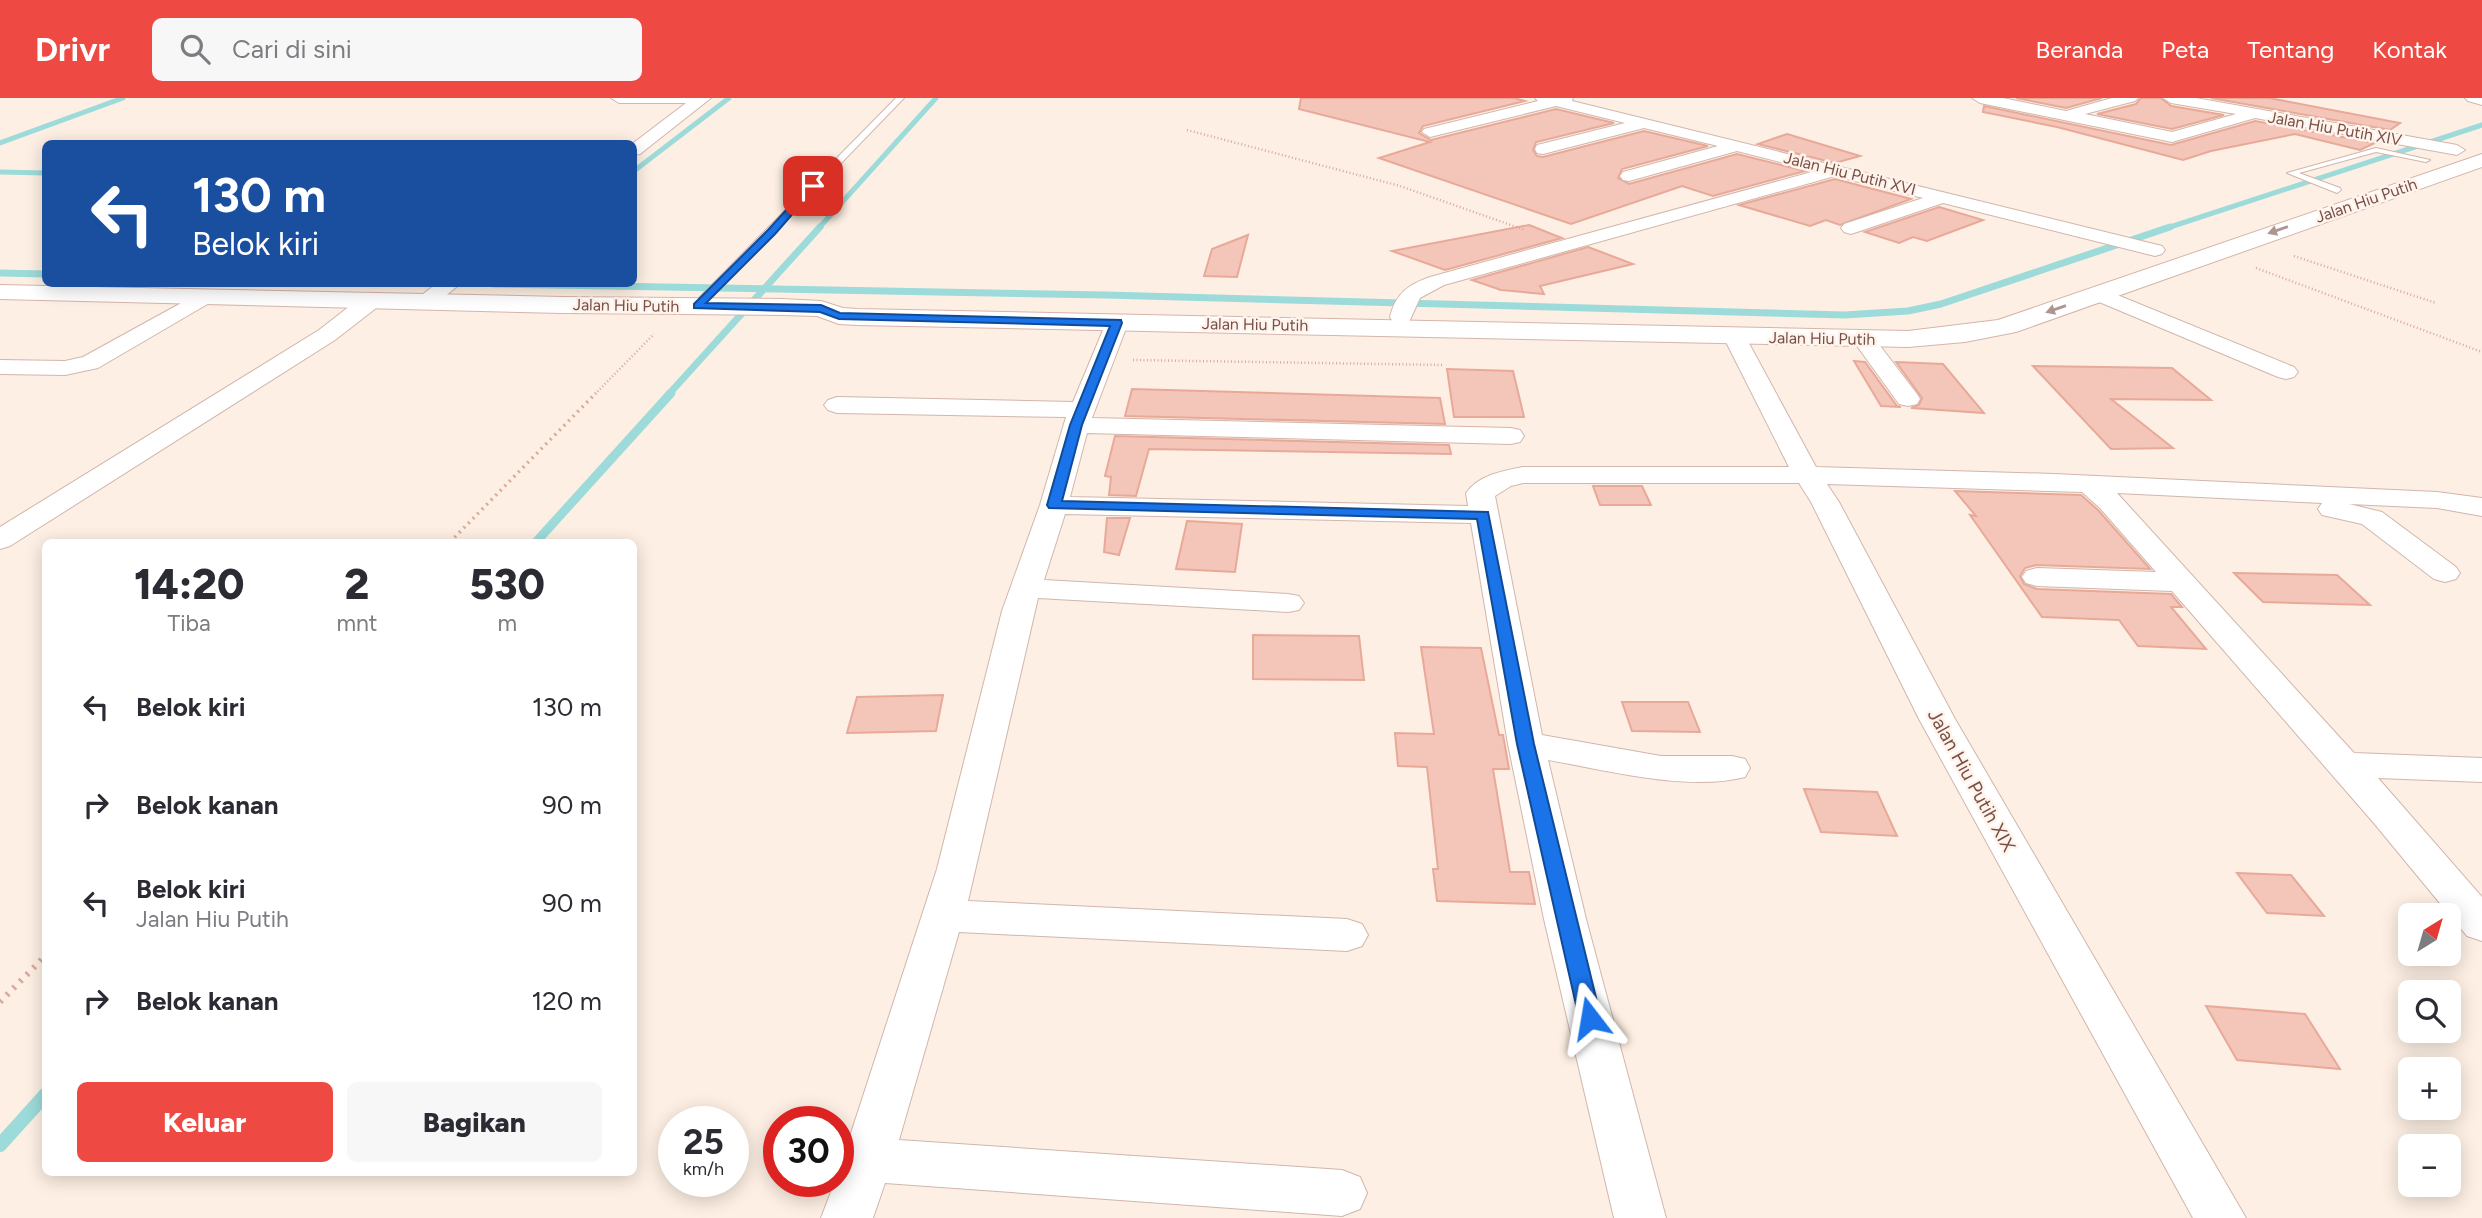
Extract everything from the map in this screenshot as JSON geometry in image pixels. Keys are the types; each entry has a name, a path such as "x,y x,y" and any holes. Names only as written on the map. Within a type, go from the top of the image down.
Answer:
{"street":[{"path":"619,98 702,98"},
{"path":"637,148 702,98"},
{"path":"1980,98 2172,137"},
{"path":"2063,115 2130,98"},
{"name":"Jalan Hiu Putih XIV","path":"2171,98 2256,113 2467,159"},
{"path":"2473,98 2482,100"},
{"path":"1430,132 1556,99"},
{"name":"Jalan Hiu Putih XVI","path":"1556,99 2155,250"},
{"path":"2152,146 2172,137 2256,113"},
{"path":"1543,149 1647,122"},
{"name":"Jalan Hiu Putih","path":"2107,278 2212,253 2248,240 2467,159 2482,142"},
{"path":"1629,176 1741,145"},
{"name":"Jalan Hiu Putih","path":"2271,211 2428,160 2467,159"},
{"path":"1401,317 1405,300 1413,291 1437,281 1837,170"},
{"path":"1851,228 1943,197"},
{"name":"Jalan Hiu Putih","path":"6,296 775,307 821,309 839,316 1117,323 1577,326 1734,336 1933,338 1992,330 2107,278 2155,250 2177,243"},
{"path":"821,309 846,305 1401,317 1577,326 1827,327 1922,324 2107,278 2286,372"},
{"path":"425,301 445,287"},
{"path":"0,367 65,368 89,363 203,297"},
{"path":"0,540 318,340 372,300"},
{"path":"847,1218 868,1160 957,869 1026,588 1079,418 1100,359 1117,323"},
{"name":"Jalan Hiu Putih XIX","path":"1734,336 1807,475 1825,502 2004,842 2020,863 2220,1218"},
{"path":"1863,339 1908,399"},
{"path":"837,405 1522,441 1547,475"},
{"path":"1640,1218 1565,919 1526,744 1483,515 1480,493 1487,486 1502,479 1547,475 1807,475 2437,500 2482,507"},
{"path":"2091,485 2345,765 2482,925"},
{"path":"2310,495 2327,508 2372,518 2445,573"},
{"path":"1054,505 1483,515"},
{"path":"2037,577 2181,582"},
{"path":"1026,588 1288,603"},
{"path":"1526,744 1661,768 1732,768"},
{"path":"2345,765 2482,770"},
{"path":"943,916 1347,935"},
{"path":"868,1160 1342,1193"}],"lane":[{"path":"695,306 900,98"},
{"path":"2337,190 2291,173 2376,150 2428,160"}],"path":[{"path":"1186,130 1375,179 1475,210 1564,245"},
{"path":"2248,240 2436,303"},
{"path":"2212,253 2482,352"},
{"path":"453,539 695,306"},
{"path":"1100,359 1444,365"},
{"path":"0,1002 42,959"}],"building":[{"path":"1301,98 1514,98 1525,101 1423,126 1419,133 1431,140 1556,109 1614,123 1536,142 1533,150 1537,156 1543,157 1644,131 1708,146 1622,169 1618,178 1629,184 1737,154 1805,171 1713,196 1682,186 1571,224 1379,158 1430,142 1299,109"},
{"path":"2016,98 2102,98 2066,108"},
{"path":"2141,98 2161,98 2171,106 2224,115 2172,129 2097,114 2136,104"},
{"path":"2211,98 2269,98 2400,123 2390,130"},
{"path":"1984,106 2171,145 2255,121 2375,143 2360,150 2295,134 2211,151 2183,160 2057,127 1983,112"},
{"path":"1787,134 1860,156 1835,163 1758,144"},
{"path":"1835,179 1911,199 1840,225 1826,220 1810,226 1739,205"},
{"path":"1939,207 1983,220 1927,241 1913,237 1899,243 1865,232"},
{"path":"1529,225 1562,238 1445,270 1392,251"},
{"path":"1248,235 1237,277 1204,276 1212,249"},
{"path":"1588,247 1633,264 1540,286 1544,294 1501,290 1472,280"},
{"path":"1854,361 1865,362 1897,406 1901,407 1881,406"},
{"path":"1896,362 1943,364 1984,413 1911,408 1919,405 1922,398"},
{"path":"2033,366 2172,368 2211,400 2111,399 2173,448 2111,449"},
{"path":"1447,369 1513,371 1524,417 1454,417"},
{"path":"1132,389 1440,398 1445,424 1125,416"},
{"path":"1115,436 1449,445 1451,454 1149,449 1136,496 1109,495 1111,477 1105,476"},
{"path":"1593,486 1642,486 1651,505 1600,505"},
{"path":"1955,491 2081,495 2098,510 2150,569 2036,565 2025,568 2020,576 2024,584 2037,589 2171,594 2182,607 2171,607 2206,649 2138,646 2119,620 2042,617 1970,515 1976,516"},
{"path":"1107,518 1130,518 1119,555 1104,552"},
{"path":"1187,521 1242,524 1235,572 1176,569"},
{"path":"2234,573 2337,575 2370,605 2263,602"},
{"path":"1253,635 1359,636 1364,680 1253,679"},
{"path":"1421,647 1481,648 1509,769 1493,769 1510,872 1529,872 1535,904 1437,901 1433,869 1438,869 1427,767 1398,766 1395,733 1434,734"},
{"path":"943,695 936,731 847,733 857,697"},
{"path":"1622,702 1688,702 1700,732 1632,731"},
{"path":"1804,789 1877,792 1897,836 1821,832"},
{"path":"2237,873 2291,875 2324,916 2267,913"},
{"path":"2206,1006 2305,1014 2340,1069 2237,1060"}],"waterway":[{"path":"0,143 123,98"},
{"path":"637,169 729,98"},
{"path":"818,229 936,98"},
{"path":"2166,228 2482,125"},
{"path":"0,172 42,173"},
{"path":"764,289 820,227"},
{"path":"2166,228 2170,227"},
{"path":"764,289 1106,295 1845,315 1908,311 1941,304 2166,228"},
{"path":"0,273 42,274"},
{"path":"637,287 764,289"},
{"path":"669,394 764,289"},
{"path":"539,539 671,393"},
{"path":"0,1145 42,1098"}],"route":[{"path":"813,186 772,232 697,306 821,309 839,316 1117,323 1100,359 1076,425 1054,505 1483,515 1526,744 1590,1018"}]}
